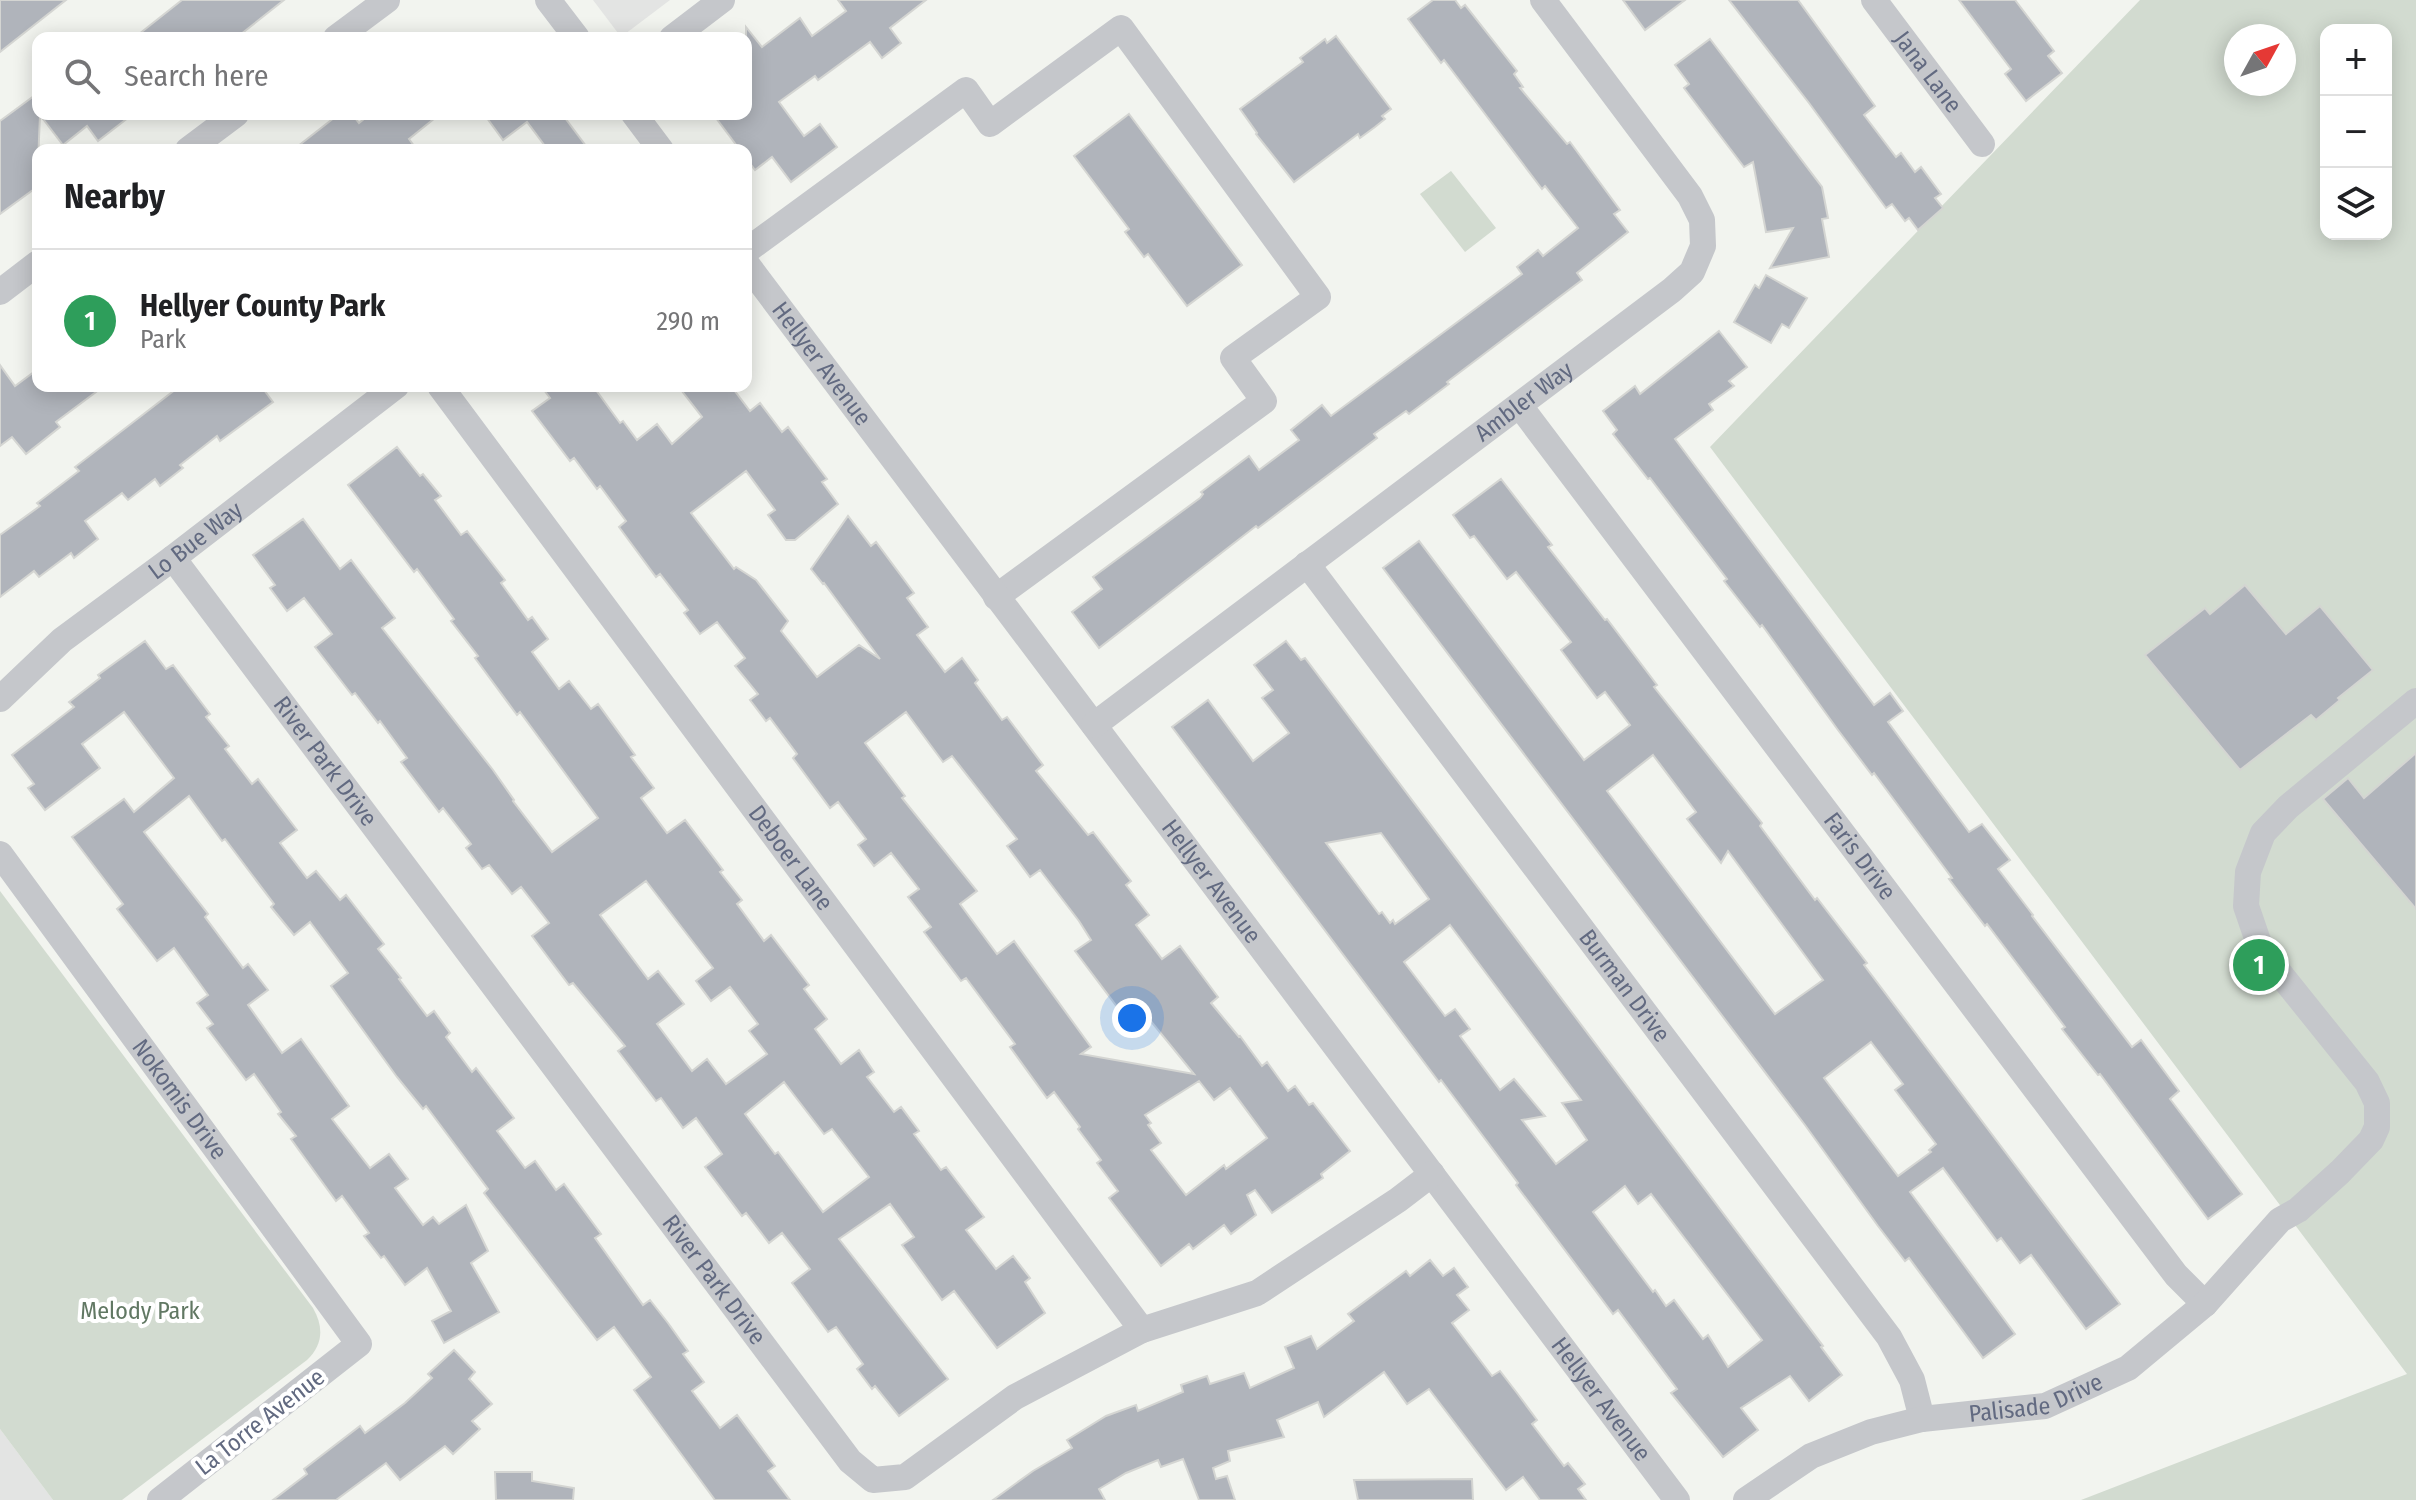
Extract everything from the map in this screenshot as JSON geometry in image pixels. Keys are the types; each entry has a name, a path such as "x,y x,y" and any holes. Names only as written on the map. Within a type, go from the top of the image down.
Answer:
{"street":[{"path":"344,32 387,0"},
{"path":"548,0 572,32"},
{"path":"680,32 722,0"},
{"name":"Ambler Way","path":"1094,725 1520,406 1692,272 1703,246 1702,220 1690,196 1543,0"},
{"name":"Jana Lane","path":"1874,0 1982,144"},
{"path":"752,247 966,90 990,124 1121,28 1318,297 1233,358 1264,401 996,597"},
{"path":"196,144 228,120"},
{"path":"638,120 656,144"},
{"path":"0,292 32,268"},
{"name":"Hellyer Avenue","path":"752,271 1677,1500"},
{"name":"Lo Bue Way","path":"0,699 62,640 388,392"},
{"name":"Deboer Lane","path":"444,392 1142,1330"},
{"name":"Faris Drive","path":"1520,406 2176,1275 2205,1304"},
{"name":"River Park Drive","path":"173,558 850,1461 873,1480 905,1477 1015,1397 1142,1330 1257,1293 1432,1174"},
{"name":"Burman Drive","path":"1307,564 1889,1337 1912,1380 1922,1419"},
{"name":"Palisade Drive","path":"1746,1500 1811,1456 1871,1432 1922,1419 2045,1406 2128,1368 2205,1304 2280,1220 2298,1210 2371,1140 2377,1127 2377,1103 2367,1082 2281,975 2258,941 2246,906 2248,872 2263,833 2288,807 2416,701"},
{"name":"Nokomis Drive","path":"0,854 359,1344"},
{"name":"La Torre Avenue","path":"160,1500 359,1344"}],"shaded area":[{"path":"593,0 670,0 628,32 617,32"},
{"path":"0,1429 53,1500 0,1500"}],"green space":[{"path":"2140,0 2416,0 2416,1500 2081,1500 2407,1374 1710,447"},
{"path":"1451,171 1496,228 1465,252 1420,194"},
{"name":"Melody Park","path":"0,891 313,1308 319,1322 319,1342 307,1360 122,1500 53,1500 0,1429"}],"building":[{"path":"0,0 66,0 0,52"},
{"path":"182,0 284,0 244,32 142,32"},
{"path":"838,0 926,0 890,28 901,43 882,58 870,42 818,80 815,76 779,102 804,136 820,124 837,147 791,182 772,157 755,170 752,166 752,144 736,144 718,120 752,120 752,34 762,47 800,18 812,36 846,11"},
{"path":"1433,0 1455,0 1461,8 1465,5 1517,71 1514,74 1523,87 1520,88 1567,144 1570,142 1620,210 1614,214 1628,232 1577,273 1582,280 1409,414 1406,411 1374,434 1377,438 1258,528 1256,526 1099,648 1072,612 1102,589 1093,577 1200,498 1201,492 1249,456 1259,470 1299,440 1291,430 1322,405 1331,416 1522,274 1517,267 1538,250 1543,256 1578,228 1545,186 1542,189 1444,60 1441,63 1408,19"},
{"path":"1623,0 1685,0 1645,30"},
{"path":"1729,0 1798,0 1875,106 1864,115 1896,157 1901,153 1915,172 1921,167 1941,194 1935,198 1943,208 1918,230 1909,218 1905,221 1892,204 1886,208"},
{"path":"1959,0 2015,0 2054,51 2048,56 2062,73 2026,101 2005,74 2011,69"},
{"path":"1336,36 1391,109 1375,127 1360,138 1358,134 1294,182 1240,109 1303,62 1300,58 1325,39 1327,43"},
{"path":"1710,39 1822,187 1828,218 1822,219 1829,257 1770,268 1793,228 1766,232 1753,162 1744,167 1684,88 1689,84 1675,65"},
{"path":"32,97 32,120 40,120 39,144 32,144 32,191 0,214 0,121"},
{"path":"1129,114 1242,265 1187,306 1148,254 1144,257 1125,232 1129,229 1074,156"},
{"path":"44,120 125,120 98,141 87,126 62,144"},
{"path":"331,120 357,120 359,123 363,120 433,120 409,139 413,144 301,144"},
{"path":"488,120 566,120 584,144 544,144 527,122 503,140"},
{"path":"1766,275 1807,298 1789,328 1782,324 1771,343 1734,322 1755,285 1759,288"},
{"path":"1719,331 1747,367 1729,381 1734,386 1709,404 1713,410 1675,439 1874,705 1890,693 1903,711 1888,722 1969,832 1982,824 2010,860 1998,869 2032,916 2132,1047 2141,1040 2179,1091 2170,1099 2242,1194 2208,1219 2100,1074 2062,1029 2065,1027 1987,924 1985,926 1949,879 1952,878 1762,625 1760,627 1724,581 1727,579 1613,434 1617,430 1603,411 1635,386 1640,394"},
{"path":"0,365 15,386 32,373 32,392 96,392 56,422 60,427 26,454 12,437 0,446"},
{"path":"172,392 266,392 273,402 220,441 217,436 180,465 183,468 160,486 155,479 128,500 122,493 85,521 98,539 74,558 71,553 39,577 34,571 0,597 0,535 40,506 37,503 79,471 75,467"},
{"path":"546,392 597,392 637,440 657,424 672,444 702,417 683,392 736,392 750,411 760,403 782,432 788,427 827,479 822,482 838,504 795,540 786,540 768,515 775,510 746,471 691,513 734,569 736,567 756,580 788,621 781,631 817,677 859,645 880,659 811,569 848,516 871,546 876,542 914,593 907,598 928,627 917,635 945,672 962,658 978,680 975,683 1002,720 1007,717 1043,765 1036,771 1088,835 1093,832 1131,881 1126,885 1149,915 1136,925 1162,959 1180,946 1218,997 1211,1003 1262,1066 1267,1062 1288,1091 1295,1086 1309,1105 1313,1103 1350,1151 1321,1174 1323,1178 1272,1213 1255,1190 1247,1195 1256,1215 1231,1234 1224,1225 1193,1249 1189,1244 1161,1266 1109,1198 1118,1191 1097,1163 1101,1160 1078,1129 1080,1127 1054,1092 1047,1098 1010,1047 1015,1044 966,978 961,981 924,932 931,927 908,897 919,889 891,853 874,866 858,845 866,839 838,802 830,808 793,758 797,754 770,718 766,721 750,700 758,694 735,666 745,658 717,622 700,634 684,613 688,610 660,574 656,577 619,527 626,521 600,486 597,489 574,458 570,461 532,411 550,398","holes":["906,712 943,762 952,756 1017,839 1007,846 1030,877 1040,870 1079,921 1091,940 1075,951 1127,1020 1141,1009 1194,1074 1081,1054 1091,1047 1014,941 997,954 960,904 977,891 902,798 905,796 865,743","1199,1081 1214,1100 1230,1088 1267,1138 1226,1169 1224,1165 1186,1195 1151,1150 1161,1143 1145,1115"]},
{"path":"397,447 420,476 423,474 441,496 435,500 461,535 467,531 505,580 501,583 528,620 532,617 548,639 532,652 559,689 569,681 591,709 598,704 635,755 631,757 654,788 641,798 667,833 685,820 723,870 720,872 742,900 737,904 764,941 771,935 809,985 804,989 827,1019 815,1029 841,1064 859,1050 874,1072 867,1077 894,1112 901,1107 919,1131 914,1134 941,1170 946,1167 984,1217 966,1230 996,1269 1013,1256 1030,1278 1025,1282 1045,1313 997,1348 954,1291 942,1300 902,1245 914,1237 890,1204 839,1239 948,1379 899,1416 875,1386 872,1389 857,1369 863,1364 836,1327 828,1332 792,1283 810,1269 782,1233 769,1243 746,1213 742,1216 705,1167 722,1154 696,1118 683,1128 661,1098 656,1101 618,1051 625,1046 573,983 569,985 532,936 549,923 521,887 512,894 489,865 482,869 466,848 471,844 443,808 439,812 401,762 407,758 380,721 378,723 355,693 352,695 315,647 332,634 304,598 287,611 270,588 275,585 253,555 303,519 340,569 351,560 395,618 382,628 493,770 552,852 598,818 520,712 517,715 475,658 478,656 451,621 454,619 417,569 414,572 348,485","holes":["646,881 713,968 696,981 711,1001 730,987 758,1024 749,1031 767,1054 726,1084 707,1059 692,1071 657,1024 684,1004 658,971 648,979 600,915","784,1082 824,1134 832,1129 869,1177 823,1212 745,1114"]},
{"path":"1501,479 1552,545 1548,547 1607,619 1657,685 1654,687 1762,823 1760,826 1815,900 1817,898 1867,963 1864,965 2120,1304 2086,1329 2031,1255 2020,1263 2001,1238 1997,1241 1943,1168 1910,1192 2015,1334 1983,1358 1909,1258 1905,1261 1878,1226 1383,568 1419,541 1584,760 1630,725 1605,692 1597,698 1561,650 1571,642 1516,572 1507,579 1474,536 1470,538 1453,515","holes":["1653,755 1696,812 1687,819 1721,863 1728,851 1823,980 1775,1014 1607,791","1871,1042 1903,1084 1895,1090 1936,1144 1929,1150 1931,1152 1898,1176 1824,1078"]},
{"path":"2245,585 2286,634 2320,606 2373,670 2316,720 2311,715 2240,770 2145,655 2205,608 2210,614"},
{"path":"145,641 166,669 173,665 210,714 206,717 229,746 225,749 252,784 258,779 297,830 280,843 307,878 316,871 340,900 346,895 384,944 378,949 399,979 427,1016 434,1011 450,1033 446,1037 472,1072 476,1068 514,1118 497,1131 525,1168 535,1161 556,1190 564,1184 601,1234 595,1238 643,1305 650,1300 688,1351 683,1354 704,1382 692,1391 720,1428 737,1415 775,1466 768,1471 790,1500 715,1500 634,1390 651,1377 614,1327 597,1340 484,1193 488,1189 426,1106 423,1109 397,1077 331,986 348,973 310,922 294,935 225,839 222,841 189,796 144,832 208,914 205,917 243,968 248,964 268,990 248,1005 282,1053 301,1039 349,1106 332,1119 370,1168 389,1154 408,1179 395,1188 423,1225 433,1217 439,1224 466,1205 488,1251 471,1263 499,1312 444,1343 432,1321 451,1311 427,1268 405,1285 384,1256 381,1258 364,1236 369,1233 342,1196 336,1201 291,1139 296,1136 278,1114 281,1112 254,1074 246,1080 207,1028 213,1024 197,1003 208,995 174,948 157,961 117,909 123,904 72,837 124,799 134,812 174,778 124,712 82,744 100,768 45,810 28,788 34,784 12,755 74,707 69,702 100,678 98,675"},
{"path":"1286,641 1301,660 1305,658 1842,1375 1809,1401 1790,1376 1741,1408 1758,1430 1723,1457 1671,1393 1677,1389 1618,1310 1613,1314 1441,1080 1439,1082 1172,727 1208,700 1253,761 1289,733 1262,698 1273,690 1254,665","holes":["1381,833 1429,899 1395,924 1393,920 1390,923 1382,912 1379,914 1326,843","1450,925 1581,1100 1562,1103 1587,1140 1556,1164 1522,1120 1545,1116 1514,1079 1500,1090 1460,1036 1470,1029 1455,1009 1445,1016 1404,962","1625,1186 1638,1204 1651,1194 1762,1340 1728,1367 1708,1335 1703,1339 1674,1300 1666,1306 1655,1290 1653,1292 1593,1212"]},
{"path":"2416,753 2416,909 2323,799 2348,778 2364,798"},
{"path":"1430,1260 1443,1276 1454,1268 1468,1287 1457,1295 1469,1310 1452,1323 1492,1376 1500,1371 1517,1393 1537,1420 1532,1424 1564,1466 1568,1463 1585,1484 1578,1489 1586,1500 1540,1500 1523,1477 1506,1490 1429,1389 1407,1404 1384,1372 1324,1417 1318,1402 1277,1420 1284,1437 1228,1451 1230,1461 1213,1468 1216,1479 1227,1476 1235,1500 1199,1500 1183,1459 1161,1467 1158,1460 1126,1473 1099,1489 1105,1500 993,1500 1072,1448 1067,1440 1106,1416 1136,1405 1138,1411 1183,1392 1181,1385 1207,1376 1210,1384 1244,1373 1250,1388 1294,1368 1285,1347 1311,1336 1317,1349 1354,1321 1348,1314 1406,1271 1410,1276"},
{"path":"454,1350 475,1372 469,1379 492,1404 472,1421 480,1429 453,1454 445,1446 400,1480 386,1463 336,1500 273,1500 307,1474 304,1469 360,1426 365,1433 405,1403 432,1378 428,1374"},
{"path":"495,1472 532,1472 532,1481 574,1488 573,1500 496,1500"},
{"path":"1472,1479 1473,1500 1358,1500 1354,1480"}],"place":[{"name":"Hellyer County Park","path":"2259,965"}]}
